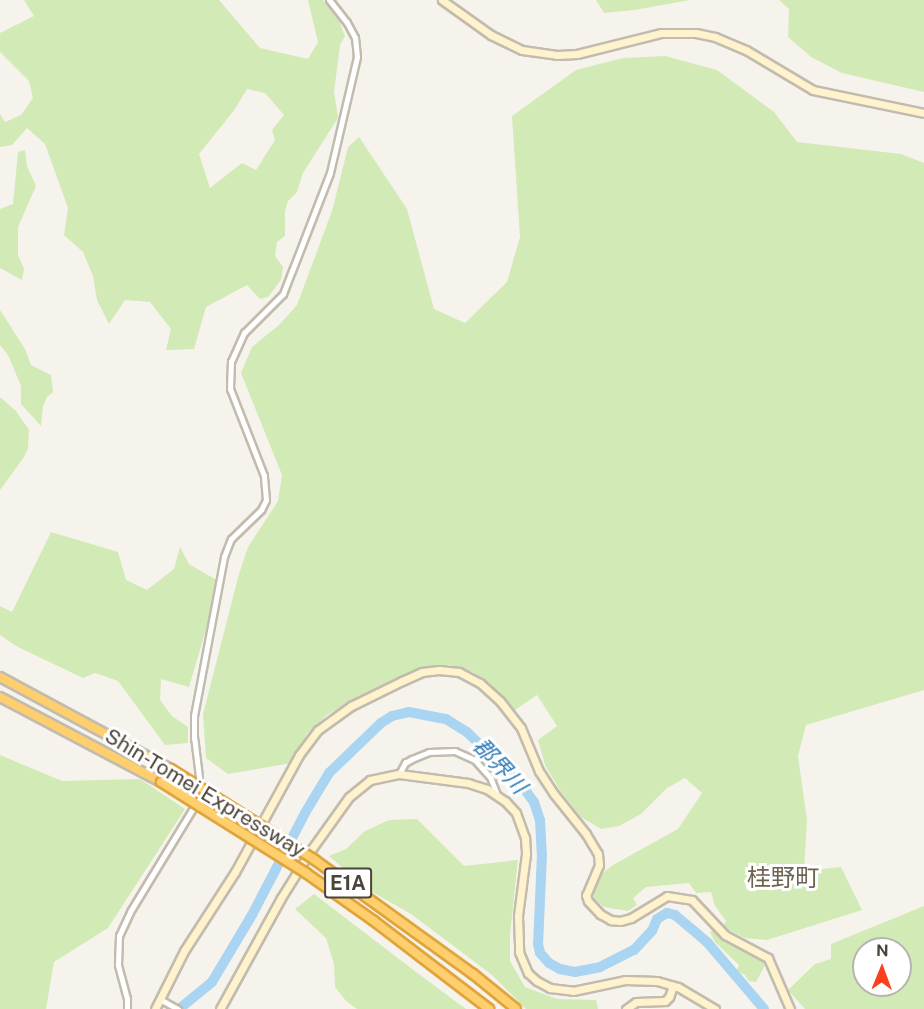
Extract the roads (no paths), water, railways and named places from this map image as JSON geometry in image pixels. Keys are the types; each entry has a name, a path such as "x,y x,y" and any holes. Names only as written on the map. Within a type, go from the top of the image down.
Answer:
{"highway":[{"name":"Shin-Tomei Expressway","path":"0,677 171,769 315,860 473,974 516,1009"},
{"name":"Shin-Tomei Expressway","path":"0,697 161,782 306,873 374,921 489,1009"}],"main road":[{"path":"442,0 492,34 522,50 557,56 577,54 661,33 696,33 722,39 746,50 813,90 924,113"},
{"path":"155,1009 164,1001 184,951 235,872 299,755 318,730 351,706 422,672 439,670 459,672 480,683 500,701 521,728 539,771 598,854 599,865 586,895 600,914 611,920 626,920 667,896 687,898 725,935 768,958 790,1009"},
{"path":"220,1009 293,879 349,797 370,780 399,774 468,783 498,796 516,813 525,838 517,939 519,952 528,973 550,988 563,990 587,989 625,980 657,981 673,986 715,1009"},
{"path":"626,1009 636,1002 665,1001 673,986"}],"street":[{"path":"127,1009 127,999 118,965 119,936 130,912 195,805 199,777 194,716 224,557 231,538 261,510 266,500 264,476 230,389 231,362 244,333 283,294 330,173 357,57 355,38 347,23 329,0"},
{"path":"399,774 405,763 411,759 429,752 454,752 475,760 491,778 498,796"},
{"path":"164,1001 178,1009"}],"waterway":[{"name":"郡界川","path":"179,1009 212,982 252,915 305,813 329,773 381,723 392,716 409,712 446,719 467,732 523,787 534,802 540,820 542,854 538,944 540,953 549,963 560,969 575,972 600,967 634,950 652,931 657,919 667,913 675,915 707,942 764,1009"}],"district":[{"name":"桂野町","path":"783,878"}]}
